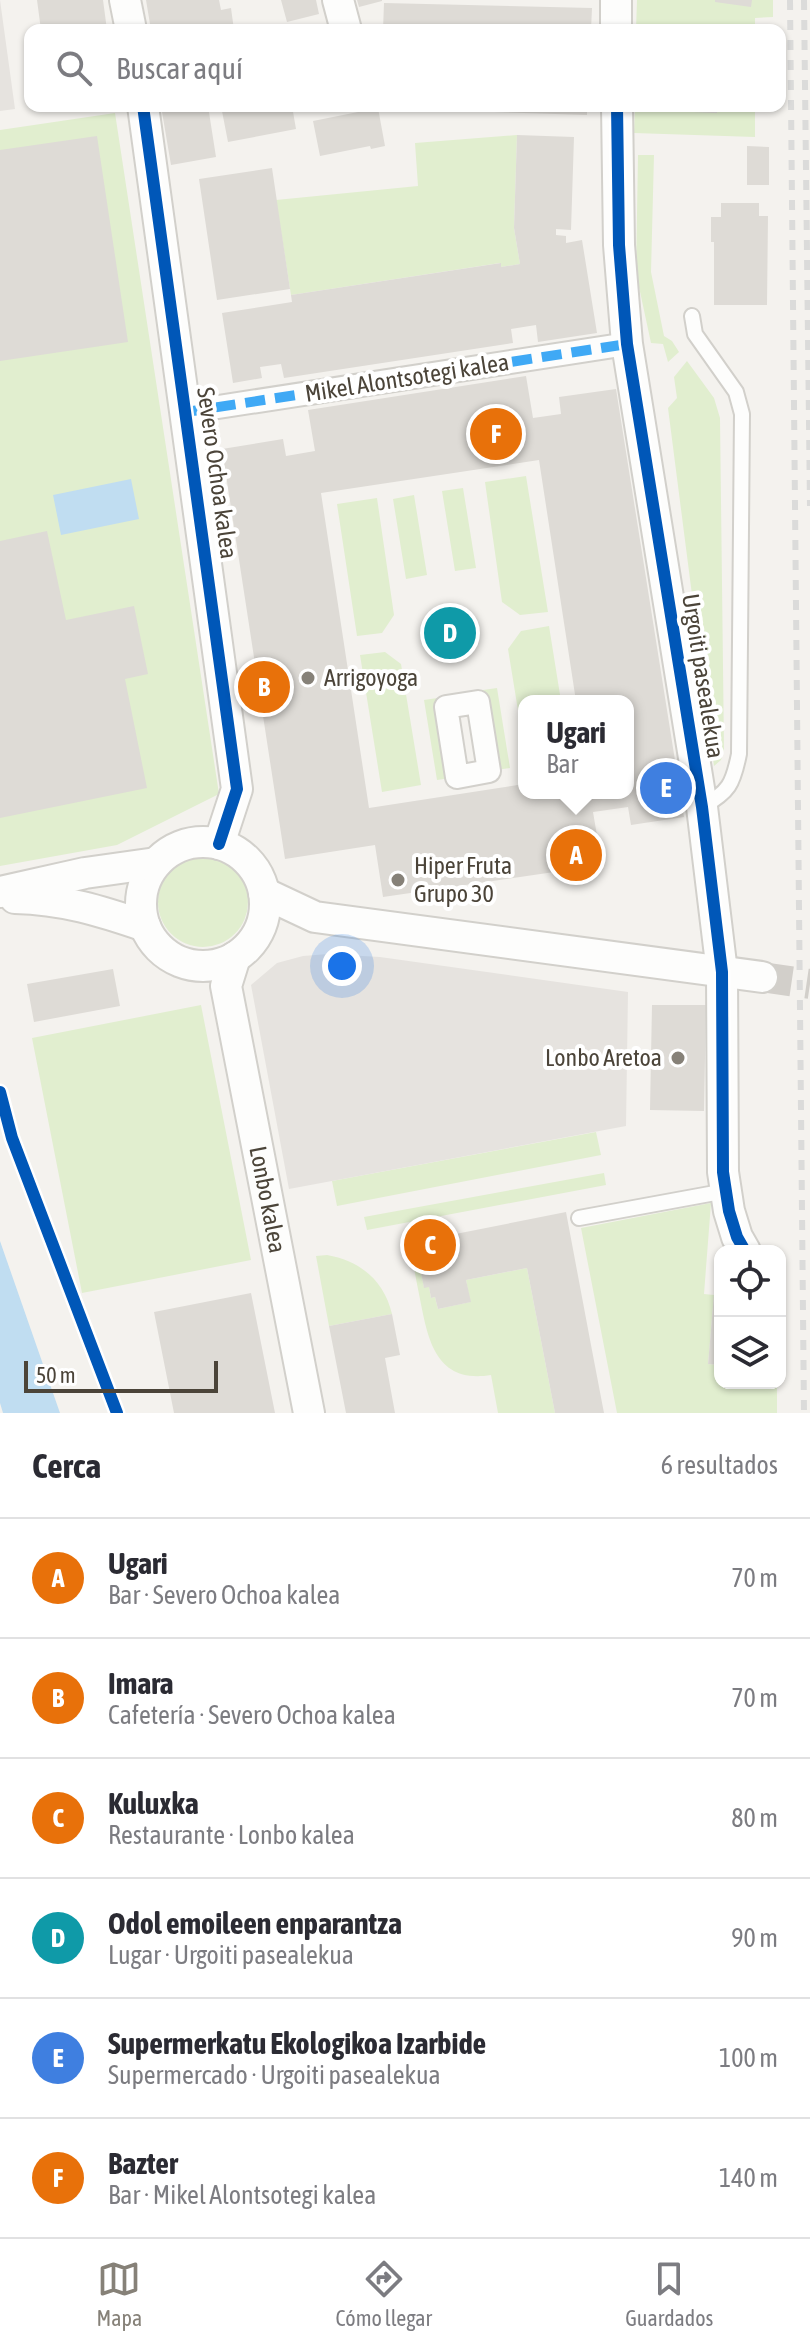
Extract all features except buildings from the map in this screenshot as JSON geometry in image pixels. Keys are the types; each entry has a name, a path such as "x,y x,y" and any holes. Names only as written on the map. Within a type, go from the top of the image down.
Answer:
{"street":[{"path":"125,0 130,24"},
{"path":"338,0 344,24"},
{"path":"616,0 616,24"},
{"name":"Severo Ochoa kalea","path":"144,112 237,789 219,844"},
{"name":"Urgoiti pasealekua","path":"617,112 619,245 627,344 702,807 722,972 723,1172 729,1211 742,1245"},
{"name":"Mikel Alontsotegi kalea","path":"186,412 627,344"},
{"path":"230,961 262,925 264,893 259,876 249,862 219,844 202,842 169,852 156,863 147,877 141,910 153,940 176,959 191,964 230,961 315,917"},
{"path":"0,895 72,875 156,863"},
{"path":"264,893 315,917 762,977"},
{"path":"0,895 83,905 145,926"},
{"name":"Lonbo kalea","path":"230,961 309,1413"}],"lane":[{"path":"692,316 695,334 736,392 742,414 739,754 734,777 723,795 702,807"},
{"path":"579,1218 726,1191"}],"green space":[{"path":"637,0 773,0 773,17 755,18 755,24 636,24"},
{"path":"635,112 755,112 755,137 634,133"},
{"path":"115,113 219,794 117,845 0,866 0,130"},
{"path":"517,135 514,228 520,264 501,267 500,263 291,295 276,200 418,186 415,143"},
{"path":"638,155 654,155 651,272 664,336 672,341 679,352 668,362 663,344 651,343 636,273"},
{"path":"687,361 714,398 720,418 724,749 721,760 714,766 668,408 677,398 674,377"},
{"path":"526,476 548,612 520,615 502,602 485,482"},
{"path":"463,488 476,568 455,571 442,491"},
{"path":"414,495 427,575 406,579 393,499"},
{"path":"377,498 394,615 382,633 357,636 337,504"},
{"path":"549,626 560,695 518,695 518,710 508,649 521,631"},
{"path":"385,652 401,664 421,785 382,792 360,655"},
{"path":"497,688 510,768 489,771 476,691"},
{"path":"444,697 457,777 437,780 424,700"},
{"path":"203,857 228,865 240,877 248,902 240,927 228,939 203,947 178,939 166,927 158,902 166,877 178,865"},
{"path":"201,1005 251,1260 82,1293 32,1038"},
{"path":"596,1132 601,1155 337,1206 332,1181"},
{"path":"604,1173 606,1185 367,1230 364,1217"},
{"path":"711,1203 704,1294 714,1295 708,1364 714,1364 714,1389 777,1389 777,1413 617,1413 581,1228"},
{"path":"415,1242 424,1287 429,1287 438,1309 470,1302 466,1280 527,1268 555,1413 498,1413 491,1375 472,1376 446,1366 431,1343 427,1329 409,1243"},
{"path":"327,1255 350,1262 369,1274 383,1291 392,1314 329,1326 316,1256"}],"shaded area":[{"path":"0,0 15,109 0,111"},
{"path":"328,954 380,957 628,992 626,1126 289,1189 251,985 277,963"}],"water":[{"path":"131,479 139,519 61,535 53,495"},
{"path":"0,1241 60,1413 3,1413 0,1403"}],"tunnel":[{"path":"762,977 810,984"}],"railway":[{"path":"790,0 804,1413"},
{"path":"804,0 810,506"}],"marked path":[{"path":"186,412 627,344"}],"cycle path":[{"path":"144,112 237,789 219,844"},
{"path":"617,112 619,245 627,344 702,807 722,972 723,1172 729,1211 742,1245"},
{"path":"0,1092 12,1138 117,1413"}],"place":[{"name":"Bazter","path":"496,434"},
{"name":"Odol emoileen enparantza","path":"450,633"},
{"name":"Arrigoyoga","path":"308,678"},
{"name":"Imara","path":"264,687"},
{"name":"Supermerkatu Ekologikoa Izarbide","path":"666,788"},
{"name":"Ugari","path":"576,855"},
{"name":"Hiper Fruta Grupo 30","path":"398,880"},
{"name":"Lonbo Aretoa","path":"678,1058"},
{"name":"Kuluxka","path":"430,1245"}]}
